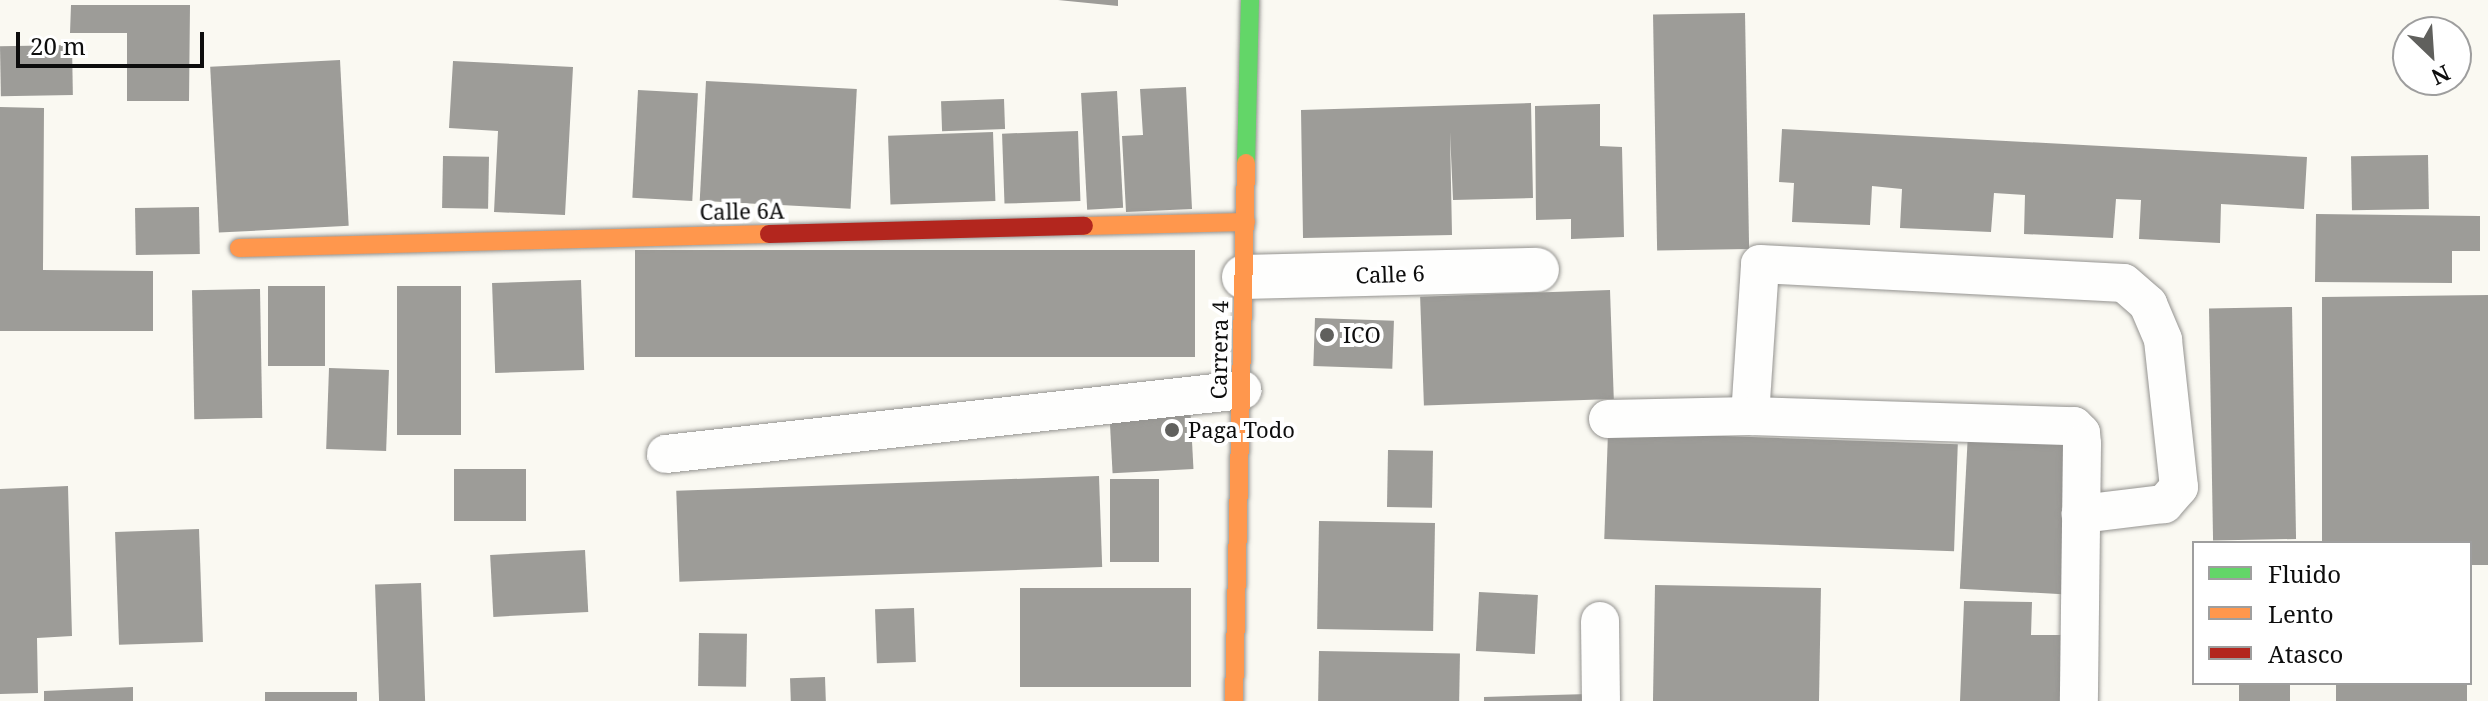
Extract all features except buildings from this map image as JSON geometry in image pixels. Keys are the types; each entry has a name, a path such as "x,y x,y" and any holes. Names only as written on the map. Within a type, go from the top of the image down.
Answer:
{"street":[{"name":"Carrera 4","path":"1234,701 1250,0"},
{"name":"Calle 6A","path":"239,248 1246,222"},
{"name":"Calle 6","path":"1244,277 1537,270"}],"lane":[{"path":"1750,416 1760,264 2124,283 2148,304 2163,340 2179,487 2164,504 2081,514"},
{"path":"666,454 1242,390"},
{"path":"1608,419 1750,416 2074,426 2081,433 2079,701"},
{"path":"1600,621 1601,701"}],"traffic: fast":[{"path":"1246,163 1250,0"}],"traffic: slow":[{"path":"1234,701 1246,163"},
{"path":"1084,226 1246,222"},
{"path":"239,248 769,234"}],"traffic: jam":[{"path":"769,234 1084,226"}],"place":[{"name":"ICO","path":"1327,335"},
{"name":"Paga Todo","path":"1172,430"}]}
